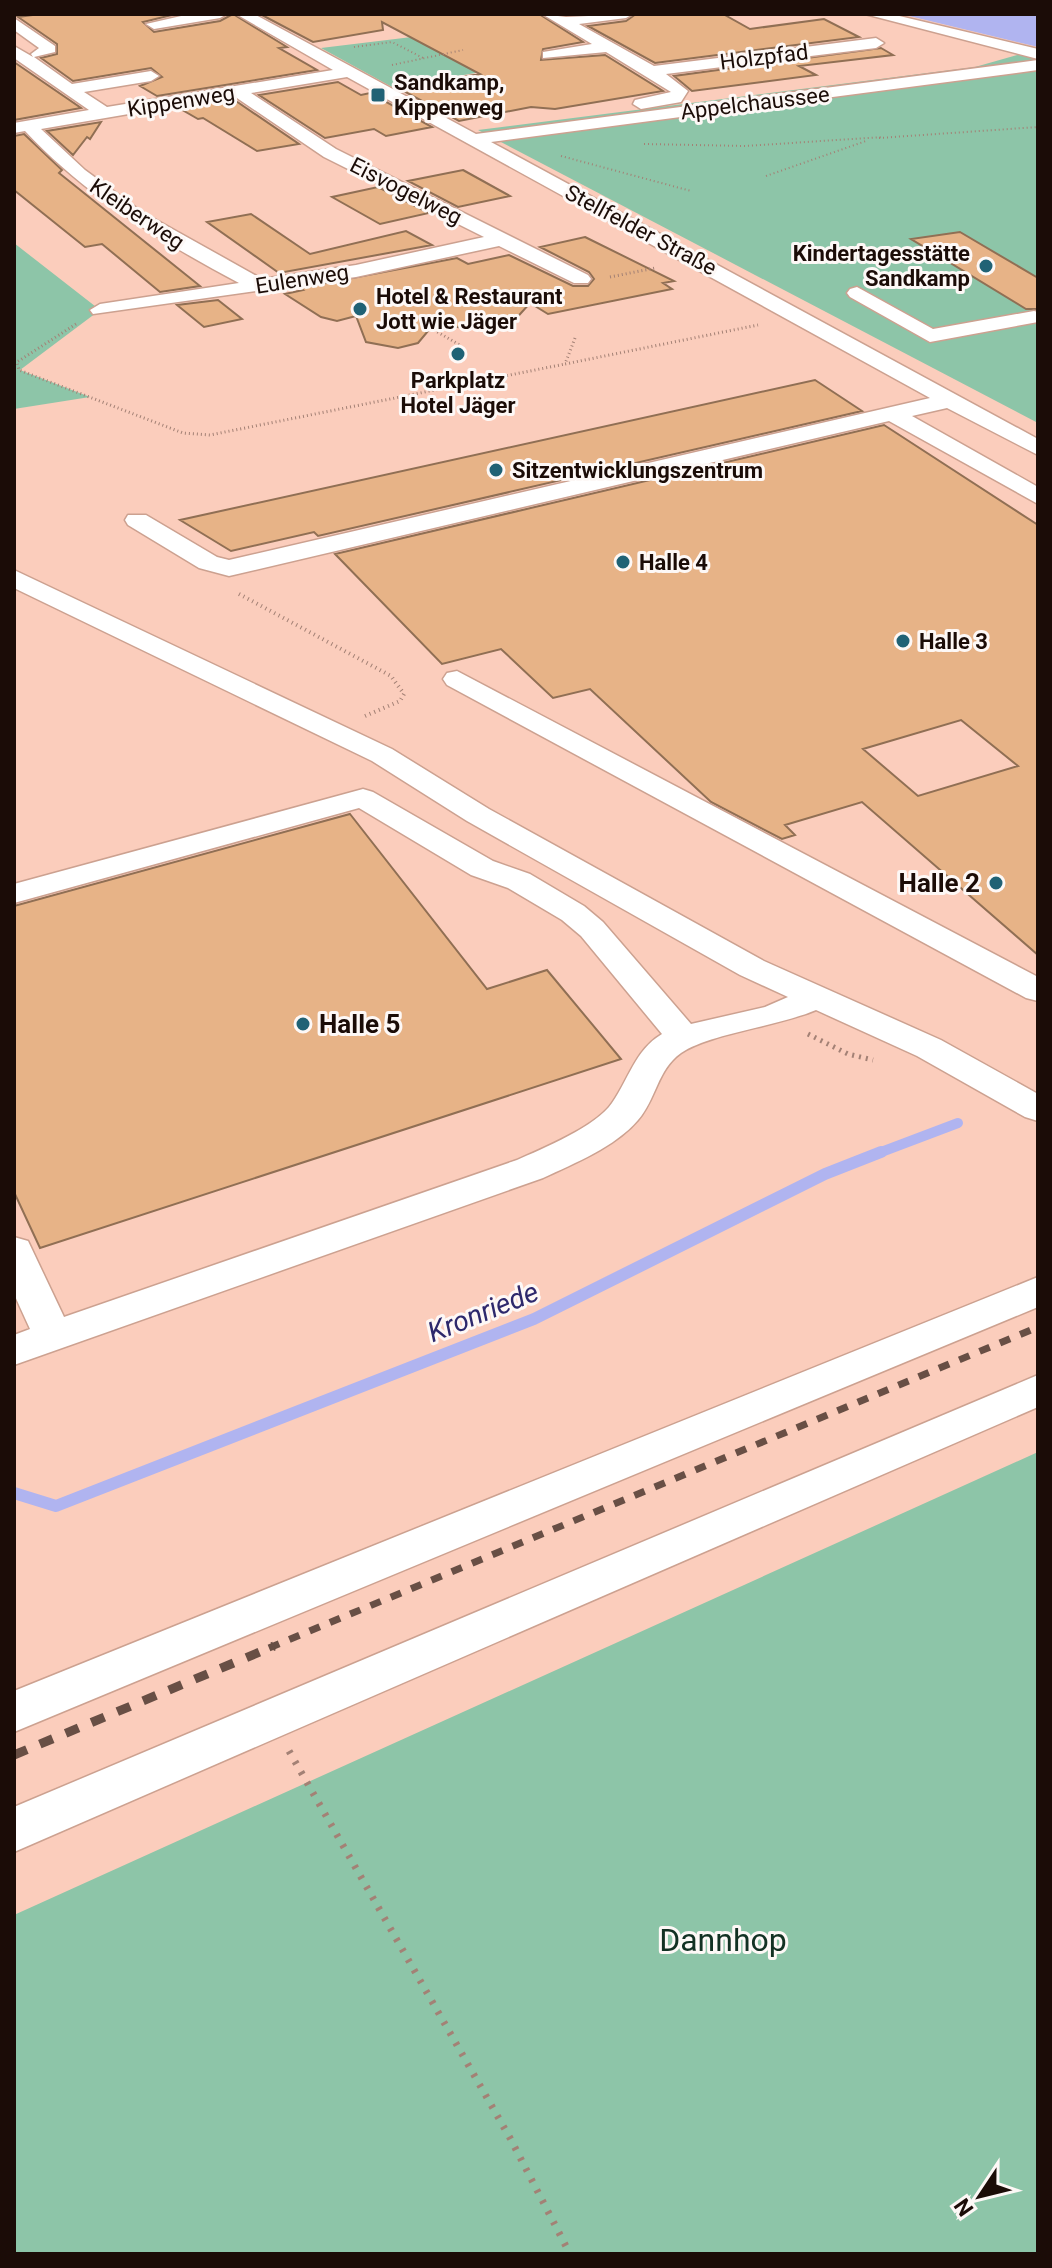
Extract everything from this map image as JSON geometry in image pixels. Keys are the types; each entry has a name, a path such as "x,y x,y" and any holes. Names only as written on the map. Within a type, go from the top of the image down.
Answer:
{"street":[{"path":"154,24 220,14"},
{"name":"Stellfelder Straße","path":"243,14 1038,448"},
{"path":"556,18 626,14"},
{"path":"872,14 1038,54"},
{"path":"454,130 495,130 662,102 679,96 673,85 651,71 556,18"},
{"path":"14,23 50,49 18,54"},
{"name":"Holzpfad","path":"651,71 876,43"},
{"path":"549,55 608,47"},
{"path":"18,54 104,113"},
{"name":"Appelchaussee","path":"471,140 495,130 1038,65"},
{"name":"Kippenweg","path":"21,126 348,72"},
{"path":"69,89 151,76"},
{"name":"Eisvogelweg","path":"237,91 330,153 581,279"},
{"name":"Kleiberweg","path":"21,126 116,203 201,256 258,285"},
{"name":"Eulenweg","path":"100,310 409,261 503,239"},
{"path":"857,293 930,336 1034,317"},
{"path":"137,520 219,567 229,568 951,400"},
{"path":"891,413 1038,497"},
{"path":"14,578 382,755 478,815 752,968 929,1048 1038,1109"},
{"path":"457,679 1038,991"},
{"path":"14,894 363,798 482,868 519,881 573,913 592,929 683,1037"},
{"path":"14,1350 530,1169 575,1149 625,1113 646,1070 666,1047 683,1037 775,1015 815,998"},
{"path":"14,1251 53,1336"},
{"path":"14,1712 1038,1291"},
{"path":"14,1830 1038,1390"}],"path":[{"path":"310,52 392,42 425,59"},
{"path":"348,72 463,50"},
{"path":"633,144 745,146 1038,127"},
{"path":"766,176 795,170 831,151 883,137"},
{"path":"500,156 544,151 691,191"},
{"path":"581,279 592,280 695,260"},
{"path":"100,310 17,362 19,370 183,433 210,435 798,316"},
{"path":"420,322 460,345"},
{"path":"565,364 575,338"},
{"path":"219,567 212,573 220,584 391,676 401,686 404,694 400,701 331,730"},
{"path":"269,1720 308,1782 510,2138 570,2254"}],"green space":[{"path":"453,32 518,66 392,87 321,48"},
{"path":"1038,49 1038,423 478,130 975,67"},
{"path":"14,243 100,310 20,370 90,397 14,409"},
{"name":"Dannhop","path":"1038,1452 1038,2254 14,2254 14,1915"}],"water":[{"path":"901,14 1038,14 1038,47 1034,46"}],"building":[{"path":"40,14 176,14 143,22 154,32 220,21 233,14 287,47 279,48 317,70 157,96 140,86 162,77 151,68 73,81 41,58 57,54 57,44 18,17"},
{"path":"260,14 539,14 583,42 543,49 541,60 605,55 663,91 555,109 531,107 459,121 398,88 480,74 382,22 383,30 313,42"},
{"path":"636,14 723,14 750,29 824,19 859,37 655,63 588,26 626,21"},
{"path":"881,48 893,55 799,66 816,75 692,91 674,76"},
{"path":"14,62 81,108 14,120"},
{"path":"338,82 361,95 370,93 432,127 386,136 374,129 325,138 259,95"},
{"path":"233,99 299,144 257,151 203,118 198,119 179,108"},
{"path":"101,122 90,139 87,137 73,155 47,131"},
{"path":"24,134 62,170 59,173 200,286 160,292 102,244 85,247 14,190 14,136"},
{"path":"463,170 510,196 458,207 408,181"},
{"path":"378,187 429,213 380,224 332,197"},
{"path":"251,214 310,254 406,231 432,245 279,273 207,222"},
{"path":"960,232 1038,278 1038,309 1026,309 911,239"},
{"path":"585,237 674,281 663,283 672,289 548,314 530,303 512,323 489,329 456,327 438,319 418,343 398,348 366,342 356,316 337,321 321,317 285,294 303,290 300,288 457,258 468,264 509,255 573,286 588,286 594,279 589,272 540,247"},
{"path":"218,300 242,319 204,327 177,305"},
{"name":"Sitzentwicklungszentrum","path":"815,380 862,411 318,536 314,532 231,551 180,520"},
{"path":"884,425 1038,525 1038,955 862,802 785,825 795,835 782,839 711,802 590,689 553,698 501,649 442,664 335,554","holes":["961,720 1018,766 918,796 863,749"]},
{"name":"Halle 5","path":"350,814 487,989 547,970 621,1059 40,1248 14,1192 14,906"}],"waterway":[{"name":"Kronriede","path":"876,1154 958,1123"},
{"name":"Kronriede","path":"14,1493 56,1506 534,1319 825,1174 881,1152"}],"railway":[{"path":"269,1648 1038,1327"},
{"path":"14,1755 274,1646"}],"place":[{"name":"Sandkamp, Kippenweg","path":"378,95"},
{"name":"Kindertagesstätte Sandkamp","path":"986,266"},
{"name":"Hotel & Restaurant Jott wie Jäger","path":"360,309"},
{"name":"Parkplatz Hotel Jäger","path":"458,354"},
{"name":"Sitzentwicklungszentrum","path":"496,470"},
{"name":"Halle 4","path":"623,562"},
{"name":"Halle 3","path":"903,641"},
{"name":"Halle 2","path":"996,883"},
{"name":"Halle 5","path":"303,1024"}]}
